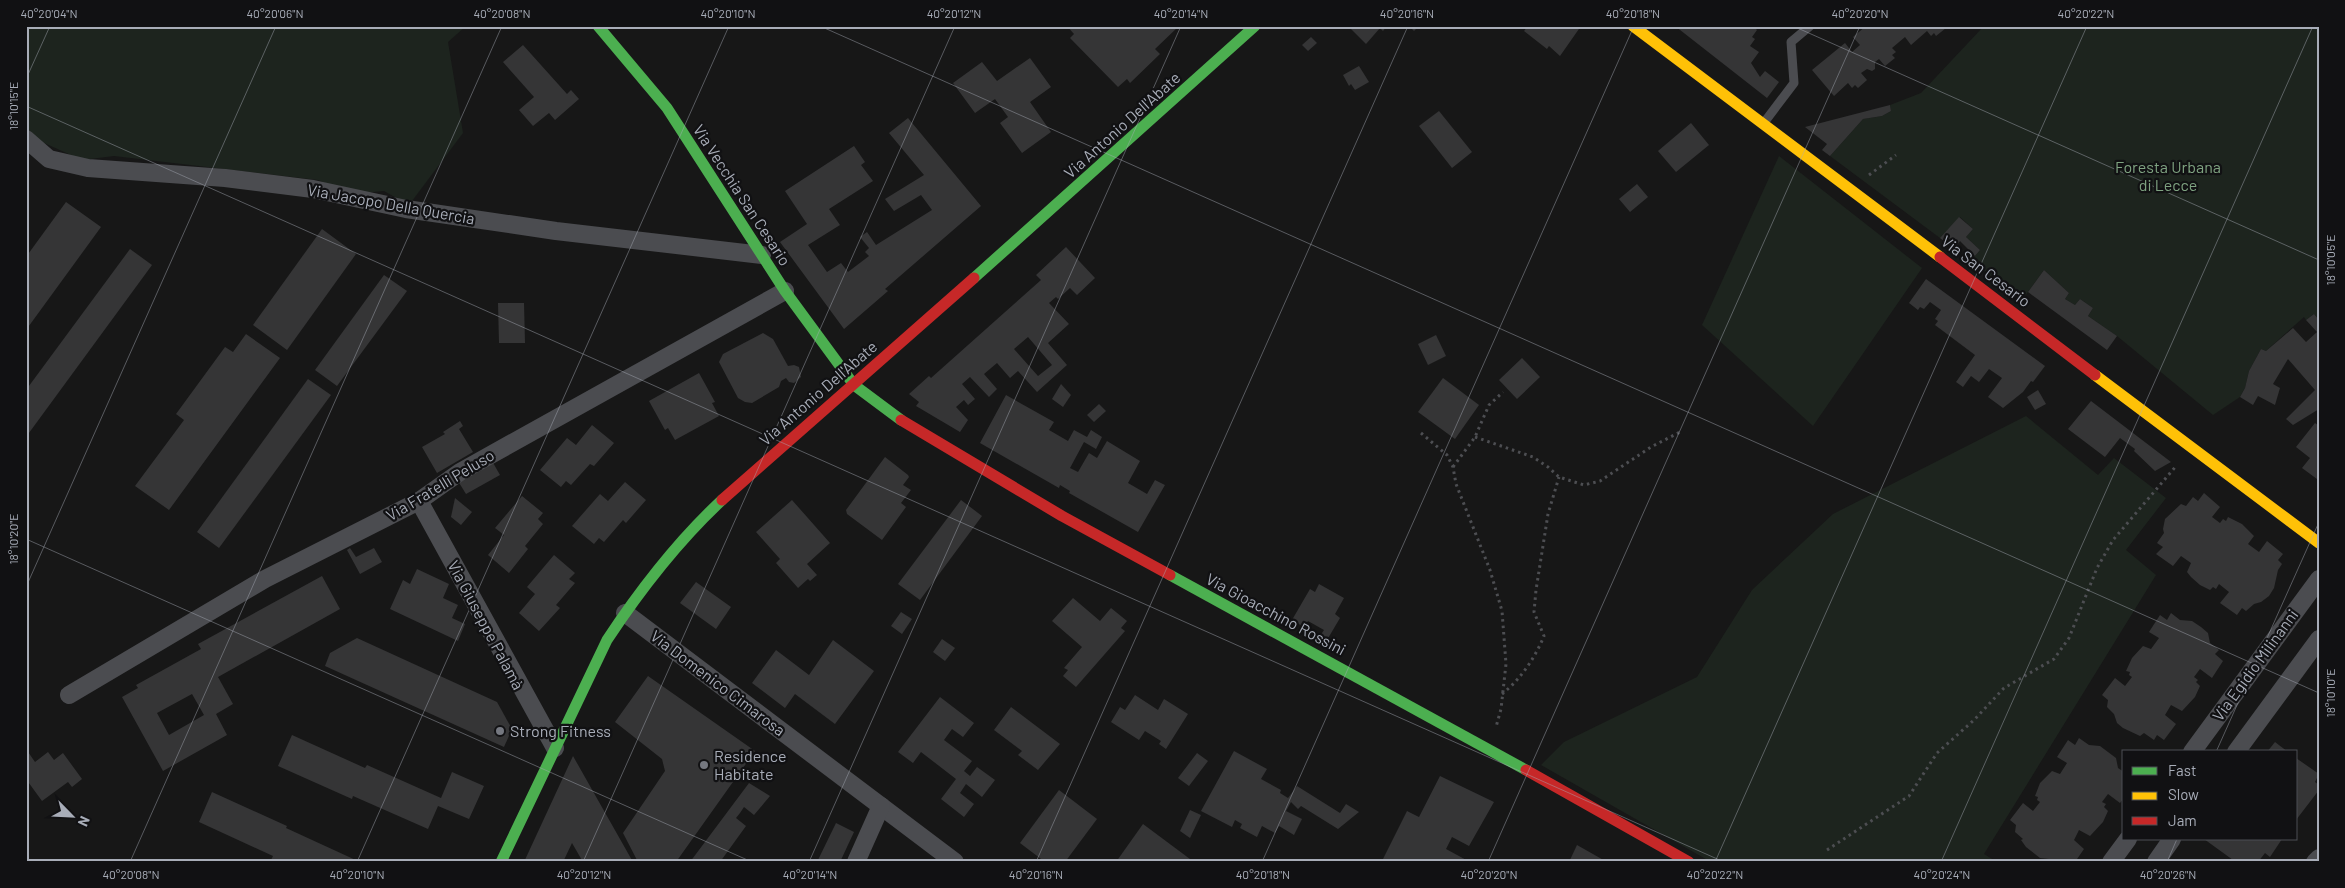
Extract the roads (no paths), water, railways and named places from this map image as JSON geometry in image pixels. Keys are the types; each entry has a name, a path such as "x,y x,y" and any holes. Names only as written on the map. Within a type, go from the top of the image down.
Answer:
{"main road":[{"name":"Via Vecchia San Cesario","path":"598,26 667,108 785,291 854,385"},
{"name":"Via Antonio Dell'Abate","path":"502,862 607,640 625,613 694,526 762,463 854,385 1175,100 1255,26"},
{"name":"Via San Cesario","path":"1633,26 2319,543"},
{"name":"Via Gioacchino Rossini","path":"854,385 882,408 930,439 1062,516 1486,748 1689,862"}],"street":[{"name":"Via Jacopo Della Quercia","path":"26,139 49,158 88,168 225,178 312,189 406,209 528,227 762,255"},
{"name":"Via Fratelli Peluso","path":"69,695 265,579 419,501 460,472 785,291"},
{"name":"Via Giuseppe Palamà","path":"419,501 555,748"},
{"name":"Via Egidio Milinanni","path":"2193,750 2319,579"},
{"name":"Via Domenico Cimarosa","path":"625,613 955,862"},
{"path":"2237,750 2319,639"},
{"path":"856,862 881,806"},
{"path":"2111,862 2127,840"},
{"path":"2156,862 2171,840"},
{"path":"2315,862 2319,858"}],"lane":[{"path":"1763,124 1794,83 1791,42 1810,26"}],"place":[{"name":"Strong Fitness","path":"500,731"},
{"name":"Residence Habitate","path":"704,765"}],"park label":[{"name":"Foresta Urbana di Lecce","path":"2168,176"}]}
